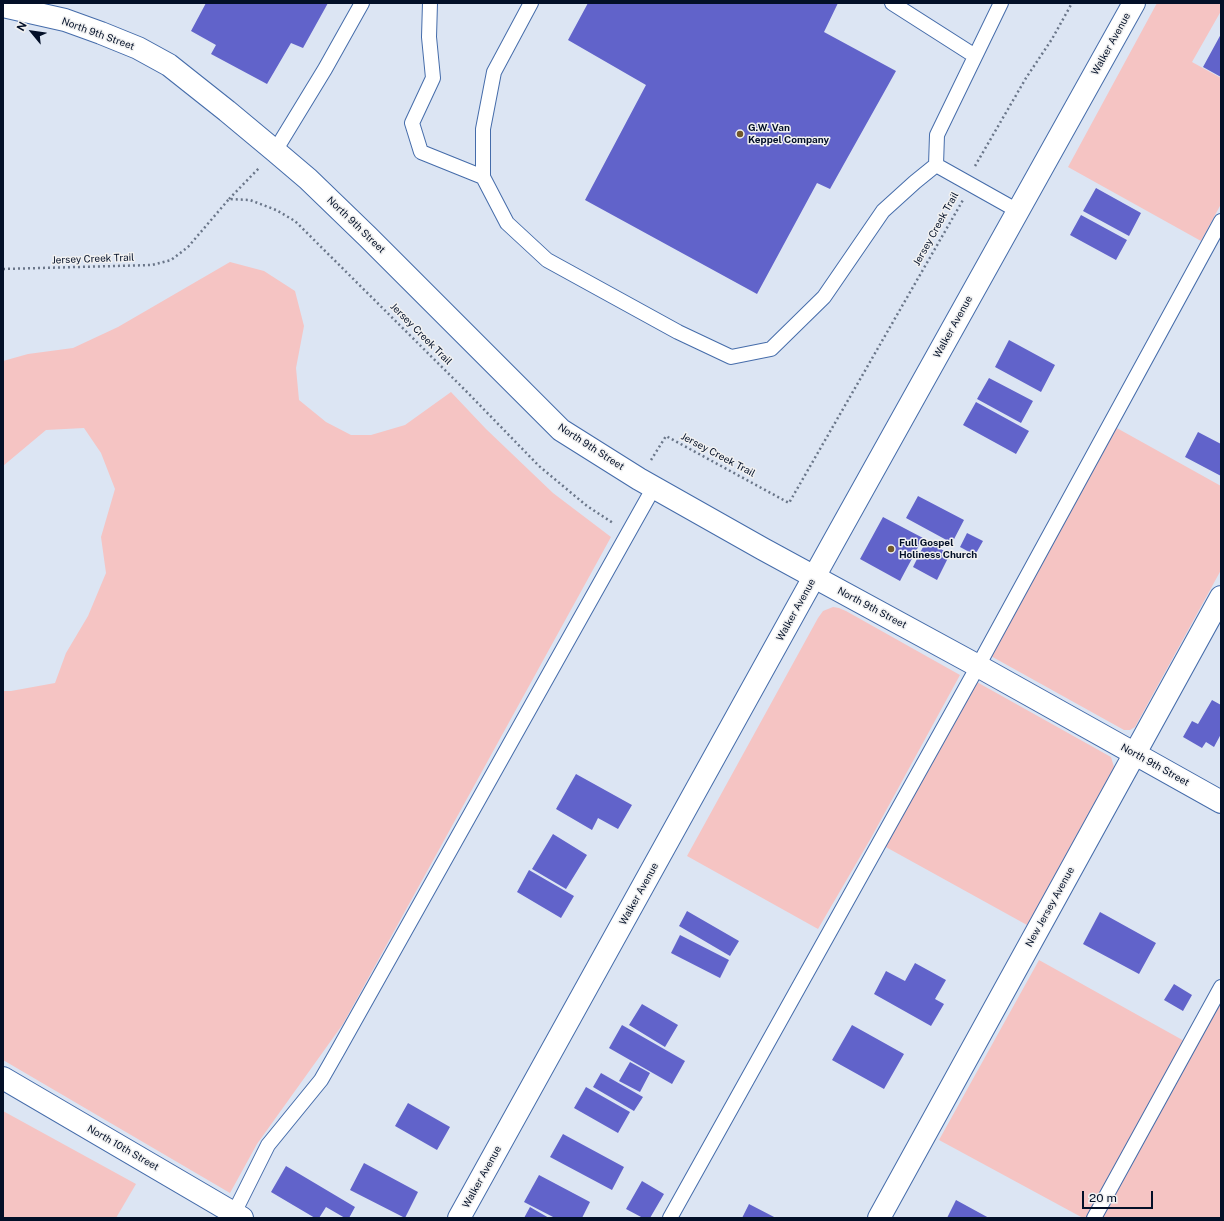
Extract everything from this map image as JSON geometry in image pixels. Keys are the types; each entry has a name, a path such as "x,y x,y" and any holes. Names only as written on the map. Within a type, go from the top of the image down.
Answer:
{"street":[{"name":"Walker Avenue","path":"459,1218 1134,3"},
{"name":"North 9th Street","path":"3,6 65,20 138,48 168,65 227,111 308,179 561,430 646,483 1221,802"},
{"name":"New Jersey Avenue","path":"879,1218 1221,596"},
{"name":"North 10th Street","path":"3,1078 238,1216"}],"lane":[{"path":"276,151 362,3"},
{"path":"430,3 429,37 433,78 412,123 421,152 484,177"},
{"path":"531,3 494,72 483,130 484,177 507,223 547,260 678,332 731,357 771,349 824,297 883,211 936,165 937,135 1001,3"},
{"path":"892,3 975,56"},
{"path":"936,165 969,182 1018,211"},
{"path":"670,1218 978,666 1221,221"},
{"path":"238,1216 268,1145 321,1080 337,1052 646,483"},
{"path":"1094,1218 1221,987"}],"path":[{"name":"Jersey Creek Trail","path":"646,483 666,436 789,503 963,200 974,169 1018,91 1052,39 1072,3"},
{"name":"Jersey Creek Trail","path":"3,269 152,265 171,260 188,247 229,199 276,151"},
{"name":"Jersey Creek Trail","path":"229,199 250,200 276,210 295,221 540,466 587,506 618,527"}],"shaded area":[{"path":"1157,3 1221,3 1221,11 1192,62 1221,78 1221,204 1201,241 1068,167"},
{"path":"230,262 264,271 295,291 304,326 296,368 299,400 326,422 351,435 371,435 405,425 451,392 486,429 553,493 611,537 343,1024 257,1144 230,1193 3,1060 3,691 11,691 55,683 66,653 88,616 106,573 101,537 115,489 101,453 84,428 46,430 3,466 3,361 28,354 73,348 118,327"},
{"path":"1115,427 1221,486 1221,570 1135,727 1130,730 1124,730 989,655"},
{"path":"833,607 846,611 960,675 871,838 818,929 687,856 818,618 823,611"},
{"path":"975,681 1111,757 1114,767 1027,925 884,846"},
{"path":"1039,960 1195,1047 1221,1001 1221,1218 1083,1218 939,1140"},
{"path":"3,1111 136,1184 116,1218 3,1218"}],"building":[{"path":"206,3 328,3 303,48 291,43 267,84 211,54 216,45 191,31"},
{"name":"G.W. Van Keppel Company","path":"588,3 838,3 824,32 896,71 830,189 817,183 757,294 585,200 646,85 568,40"},
{"path":"1221,34 1221,77 1203,67"},
{"path":"1096,188 1141,213 1129,236 1083,211"},
{"path":"1081,215 1127,240 1116,260 1070,235"},
{"path":"1009,340 1055,365 1041,392 995,367"},
{"path":"989,378 1033,401 1021,423 977,399"},
{"path":"976,402 1029,431 1016,454 963,425"},
{"path":"1198,432 1221,444 1221,476 1185,457"},
{"path":"918,496 964,520 952,543 906,518"},
{"name":"Full Gospel Holiness Church","path":"883,517 923,538 900,581 860,559"},
{"path":"967,533 983,541 975,555 960,547"},
{"path":"926,541 950,554 937,580 913,567"},
{"path":"1212,700 1221,705 1221,734 1214,747 1206,742 1202,748 1183,737 1192,721 1198,724"},
{"path":"576,774 632,805 618,829 598,818 592,830 556,809"},
{"path":"553,834 587,855 566,889 532,869"},
{"path":"529,870 574,896 561,918 517,892"},
{"path":"687,911 739,941 730,956 679,926"},
{"path":"1100,912 1156,943 1139,974 1083,944"},
{"path":"680,935 729,960 720,978 671,953"},
{"path":"915,963 946,980 935,999 944,1004 931,1026 874,994 886,971 905,981"},
{"path":"1174,984 1192,995 1183,1011 1164,1000"},
{"path":"642,1004 678,1025 665,1047 629,1025"},
{"path":"622,1025 685,1061 672,1084 609,1048"},
{"path":"852,1025 904,1054 884,1089 832,1060"},
{"path":"630,1062 650,1073 640,1092 619,1081"},
{"path":"601,1073 643,1097 634,1111 593,1087"},
{"path":"586,1087 630,1112 618,1133 574,1108"},
{"path":"408,1103 450,1127 437,1150 395,1126"},
{"path":"563,1134 624,1167 612,1190 550,1157"},
{"path":"364,1163 418,1192 405,1218 350,1190"},
{"path":"286,1166 355,1207 349,1218 345,1218 326,1207 319,1218 315,1218 271,1192"},
{"path":"539,1175 590,1202 582,1218 555,1218 524,1202"},
{"path":"642,1181 664,1194 650,1218 643,1218 626,1209"},
{"path":"956,1200 989,1218 947,1218"},
{"path":"749,1204 776,1218 742,1218"},
{"path":"530,1207 549,1218 524,1218"}],"place":[{"name":"G.W. Van Keppel Company","path":"740,134"},
{"name":"Full Gospel Holiness Church","path":"891,549"}]}
